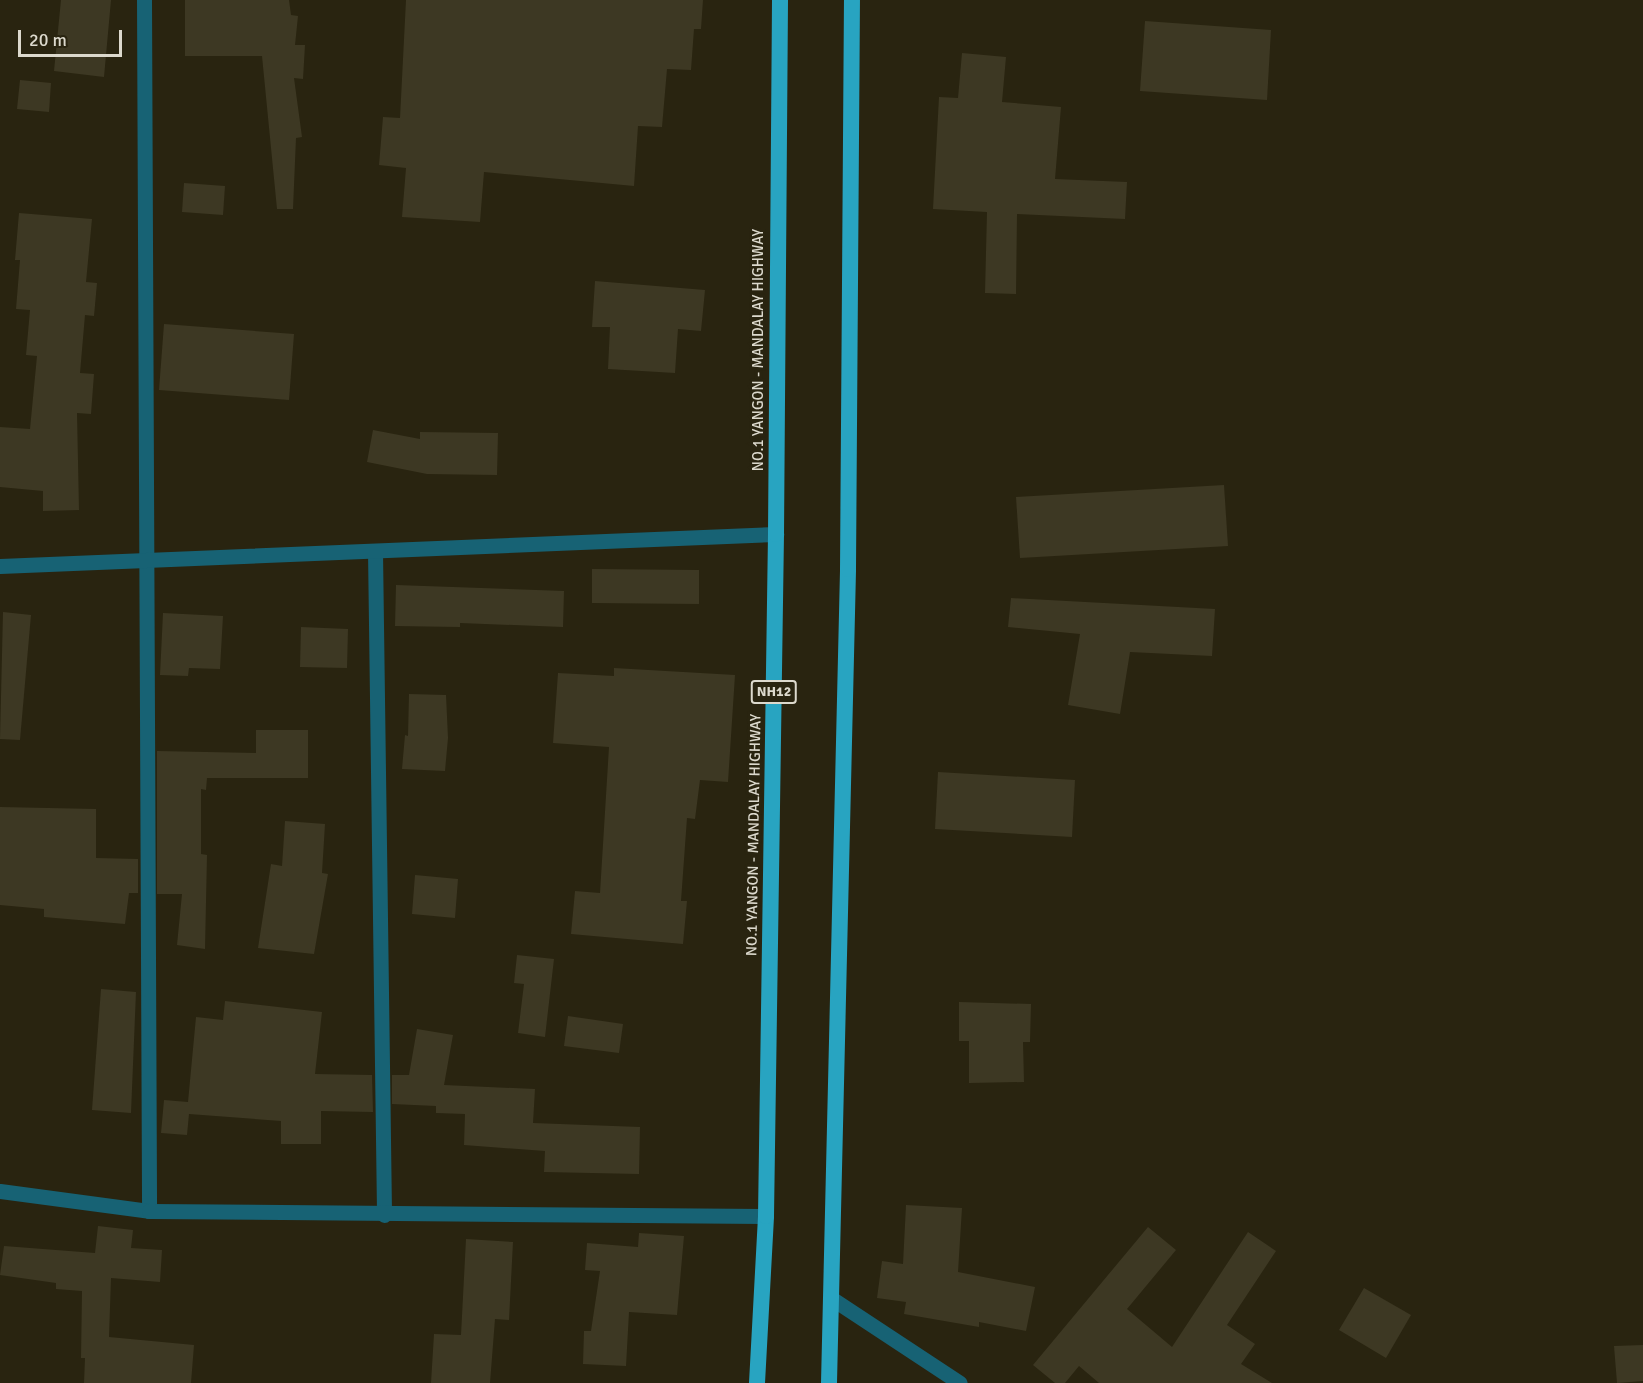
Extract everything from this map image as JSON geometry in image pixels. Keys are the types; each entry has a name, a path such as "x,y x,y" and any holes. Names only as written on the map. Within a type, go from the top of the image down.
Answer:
{"highway":[{"name":"NO.1 YANGON - MANDALAY HIGHWAY","path":"758,1383 766,1216 776,534 780,0"},
{"path":"829,1383 849,569 852,0"}],"street":[{"path":"144,0 149,1211"},
{"path":"0,566 776,534"},
{"path":"375,551 384,1215"},
{"path":"0,1191 149,1211 384,1215 766,1216"},
{"path":"831,1298 960,1383"}],"building":[{"path":"61,0 111,0 104,77 54,71"},
{"path":"185,0 289,0 291,15 298,16 295,45 305,45 303,79 294,78 302,137 296,138 293,209 277,209 262,56 185,56"},
{"path":"406,0 703,0 701,29 694,29 691,70 667,69 662,127 638,126 634,186 484,172 480,222 402,217 406,168 379,165 383,117 400,118"},
{"path":"1145,21 1271,30 1267,100 1140,91"},
{"path":"962,53 1006,57 1002,102 1061,107 1055,179 1127,182 1125,219 1017,214 1016,294 985,293 987,212 933,209 939,97 958,98"},
{"path":"20,80 51,83 49,112 17,109"},
{"path":"184,183 225,186 223,215 182,212"},
{"path":"19,213 92,219 86,282 97,283 94,316 85,315 80,373 94,374 91,414 77,413 79,510 43,511 43,491 0,487 0,427 30,429 37,356 26,355 30,310 16,309 20,260 15,260"},
{"path":"595,281 705,290 701,331 678,329 675,373 608,369 610,327 592,327"},
{"path":"164,324 294,334 289,400 159,390"},
{"path":"373,430 420,439 420,432 498,433 497,475 427,474 367,462"},
{"path":"1224,485 1228,546 1020,558 1016,497"},
{"path":"592,569 699,570 699,604 592,603"},
{"path":"396,585 564,591 563,627 460,623 460,627 395,626"},
{"path":"1011,598 1215,609 1212,656 1130,652 1120,714 1068,705 1080,634 1008,627"},
{"path":"3,612 31,615 20,740 0,739"},
{"path":"163,613 223,616 220,669 189,668 188,676 160,675"},
{"path":"301,627 348,629 347,668 300,667"},
{"path":"614,668 735,675 728,782 700,780 695,819 687,818 681,901 687,901 683,944 571,934 575,891 600,893 609,747 553,743 558,673 614,676"},
{"path":"409,694 446,695 448,738 445,771 402,769 405,735 408,736"},
{"path":"256,730 308,730 308,778 207,778 206,790 201,789 201,854 207,855 205,949 177,945 182,894 157,894 157,751 256,753"},
{"path":"938,772 1075,780 1072,837 935,829"},
{"path":"0,807 96,809 96,858 138,859 138,893 129,893 125,924 44,917 44,909 0,905"},
{"path":"285,821 325,824 322,873 328,874 314,954 258,948 271,864 282,866"},
{"path":"415,875 458,879 455,918 412,914"},
{"path":"517,955 554,959 545,1037 518,1033 524,984 514,983"},
{"path":"101,989 136,992 131,1113 92,1110"},
{"path":"225,1001 322,1012 315,1074 372,1075 373,1112 321,1111 321,1144 281,1144 281,1121 189,1114 187,1135 161,1133 164,1100 188,1102 196,1017 223,1020"},
{"path":"959,1002 1031,1004 1030,1042 1023,1042 1024,1082 969,1083 969,1041 959,1041"},
{"path":"568,1016 623,1024 619,1053 564,1046"},
{"path":"417,1029 453,1035 444,1085 535,1089 533,1123 640,1127 639,1174 544,1172 545,1151 464,1145 465,1114 436,1113 436,1106 392,1104 392,1075 409,1075"},
{"path":"906,1205 962,1208 958,1272 1035,1287 1026,1331 979,1322 979,1327 904,1314 906,1302 877,1298 882,1261 903,1264"},
{"path":"98,1226 133,1230 131,1248 162,1250 160,1282 111,1278 109,1337 194,1345 191,1383 84,1383 85,1358 81,1358 82,1291 56,1289 56,1283 0,1275 4,1246 95,1253"},
{"path":"1148,1227 1176,1250 1127,1309 1172,1347 1248,1232 1276,1251 1227,1325 1255,1344 1241,1364 1272,1383 1099,1383 1079,1366 1065,1383 1055,1383 1033,1365"},
{"path":"639,1233 684,1236 677,1315 629,1312 626,1366 583,1364 584,1331 591,1331 600,1271 585,1270 587,1243 638,1247"},
{"path":"466,1239 513,1242 509,1320 495,1319 490,1383 431,1383 434,1334 461,1335"},
{"path":"1364,1288 1411,1315 1386,1358 1339,1330"},
{"path":"1643,1345 1643,1381 1617,1383 1614,1346"}]}
